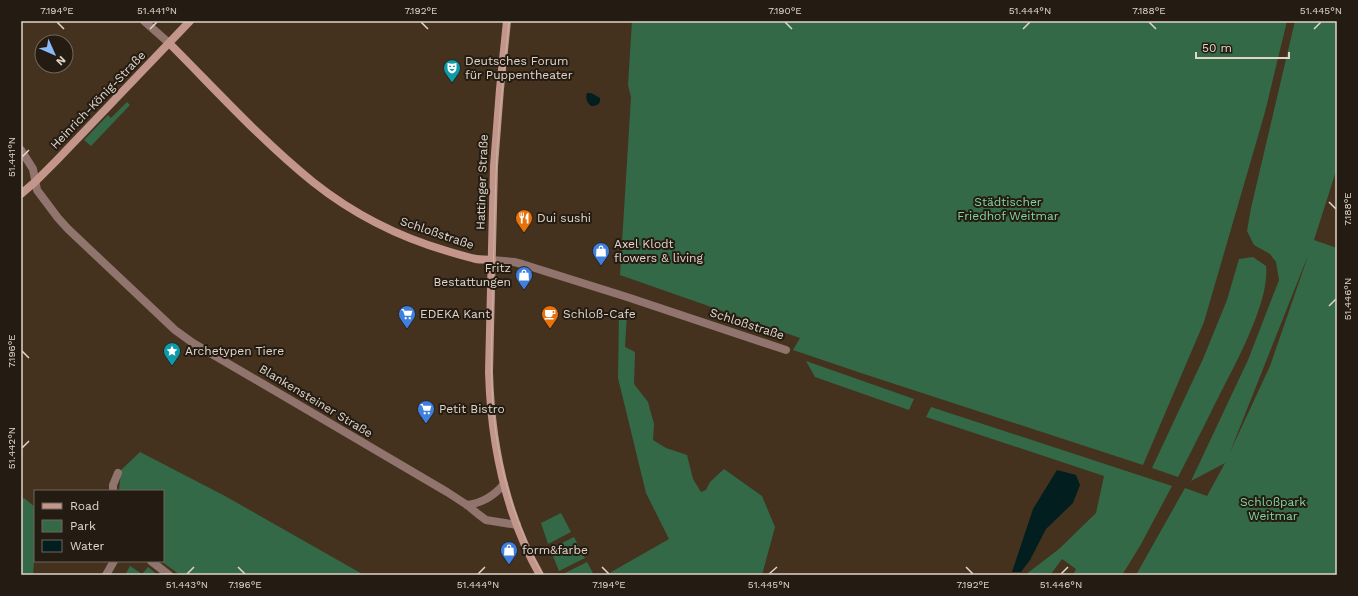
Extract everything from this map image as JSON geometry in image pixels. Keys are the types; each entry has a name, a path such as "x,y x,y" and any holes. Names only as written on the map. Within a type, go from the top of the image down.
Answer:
{"main road":[{"name":"Heinrich-König-Straße","path":"21,194 35,182 190,21"},
{"name":"Hattinger Straße","path":"507,21 494,152 489,372 490,396 495,446 504,484 517,525 540,575"},
{"name":"Schloßstraße","path":"169,43 265,141 313,183 340,202 401,235 456,254 475,259 492,260"}],"street":[{"name":"Schloßstraße","path":"144,21 169,43"},
{"name":"Blankensteiner Straße","path":"21,150 33,169 37,190 58,218 184,337 467,505 486,520 517,525"},
{"name":"Schloßstraße","path":"492,260 514,262 667,310 786,350"},
{"path":"113,490 118,473"},
{"path":"467,505 477,504 484,501 491,497 504,484"},
{"path":"106,575 113,562"},
{"path":"152,562 169,575"}],"green space":[{"name":"Städtischer Friedhof Weitmar","path":"632,21 1287,21 1265,112 1204,322 1143,465 793,350 800,338 620,275 631,97 628,85"},
{"name":"Schloßpark Weitmar","path":"1295,21 1337,21 1337,168 1314,240 1337,248 1337,575 1136,575 1185,488 1207,496 1225,463 1191,481 1248,360 1279,280 1276,262 1270,254 1254,245 1247,231 1251,208","holes":["1309,253 1270,366 1230,452"]},
{"path":"127,102 130,105 91,146 84,140 108,115 111,118"},
{"path":"1253,257 1266,266 1266,280 1258,313 1235,364 1178,477 1152,468 1203,359 1227,300 1239,259"},
{"path":"619,312 627,314 625,347 635,352 634,384 648,402 654,424 653,440 666,448 687,455 693,479 701,492 706,490 710,482 724,469 762,496 775,527 762,575 606,575 669,539 646,493 618,378"},
{"path":"806,361 914,399 909,410 815,377"},
{"path":"931,407 1172,486 1140,546 1122,575 1073,575 1076,569 1062,559 1051,574 1052,575 1025,575 1059,549 1096,513 1104,476 926,417"},
{"path":"140,452 225,496 364,575 180,575 162,562 164,562 164,490 119,490 121,470"},
{"path":"24,498 34,506 33,575 21,575 21,500"},
{"path":"561,513 571,532 548,544 541,523"},
{"path":"574,537 585,558 559,571 550,549"},
{"path":"587,562 593,573 590,575 561,575"},
{"path":"130,566 142,574 148,567 158,575 125,575"}],"water":[{"path":"587,93 591,93 600,98 597,105 591,106 588,103 586,97"},
{"path":"1057,470 1076,475 1080,485 1073,503 1046,529 1030,560 1021,572 1012,572 1033,509"}],"tram line":[{"path":"509,21 496,167 491,346 493,411 496,436 506,484 513,508 543,575"}],"place":[{"name":"Deutsches Forum für Puppentheater","path":"452,83"},
{"name":"Dui sushi","path":"524,233"},
{"name":"Axel Klodt flowers & living","path":"601,266"},
{"name":"Fritz Bestattungen","path":"524,290"},
{"name":"EDEKA Kant","path":"407,329"},
{"name":"Schloß-Cafe","path":"550,329"},
{"name":"Archetypen Tiere","path":"172,366"},
{"name":"Petit Bistro","path":"426,424"},
{"name":"form&farbe","path":"509,565"}]}
